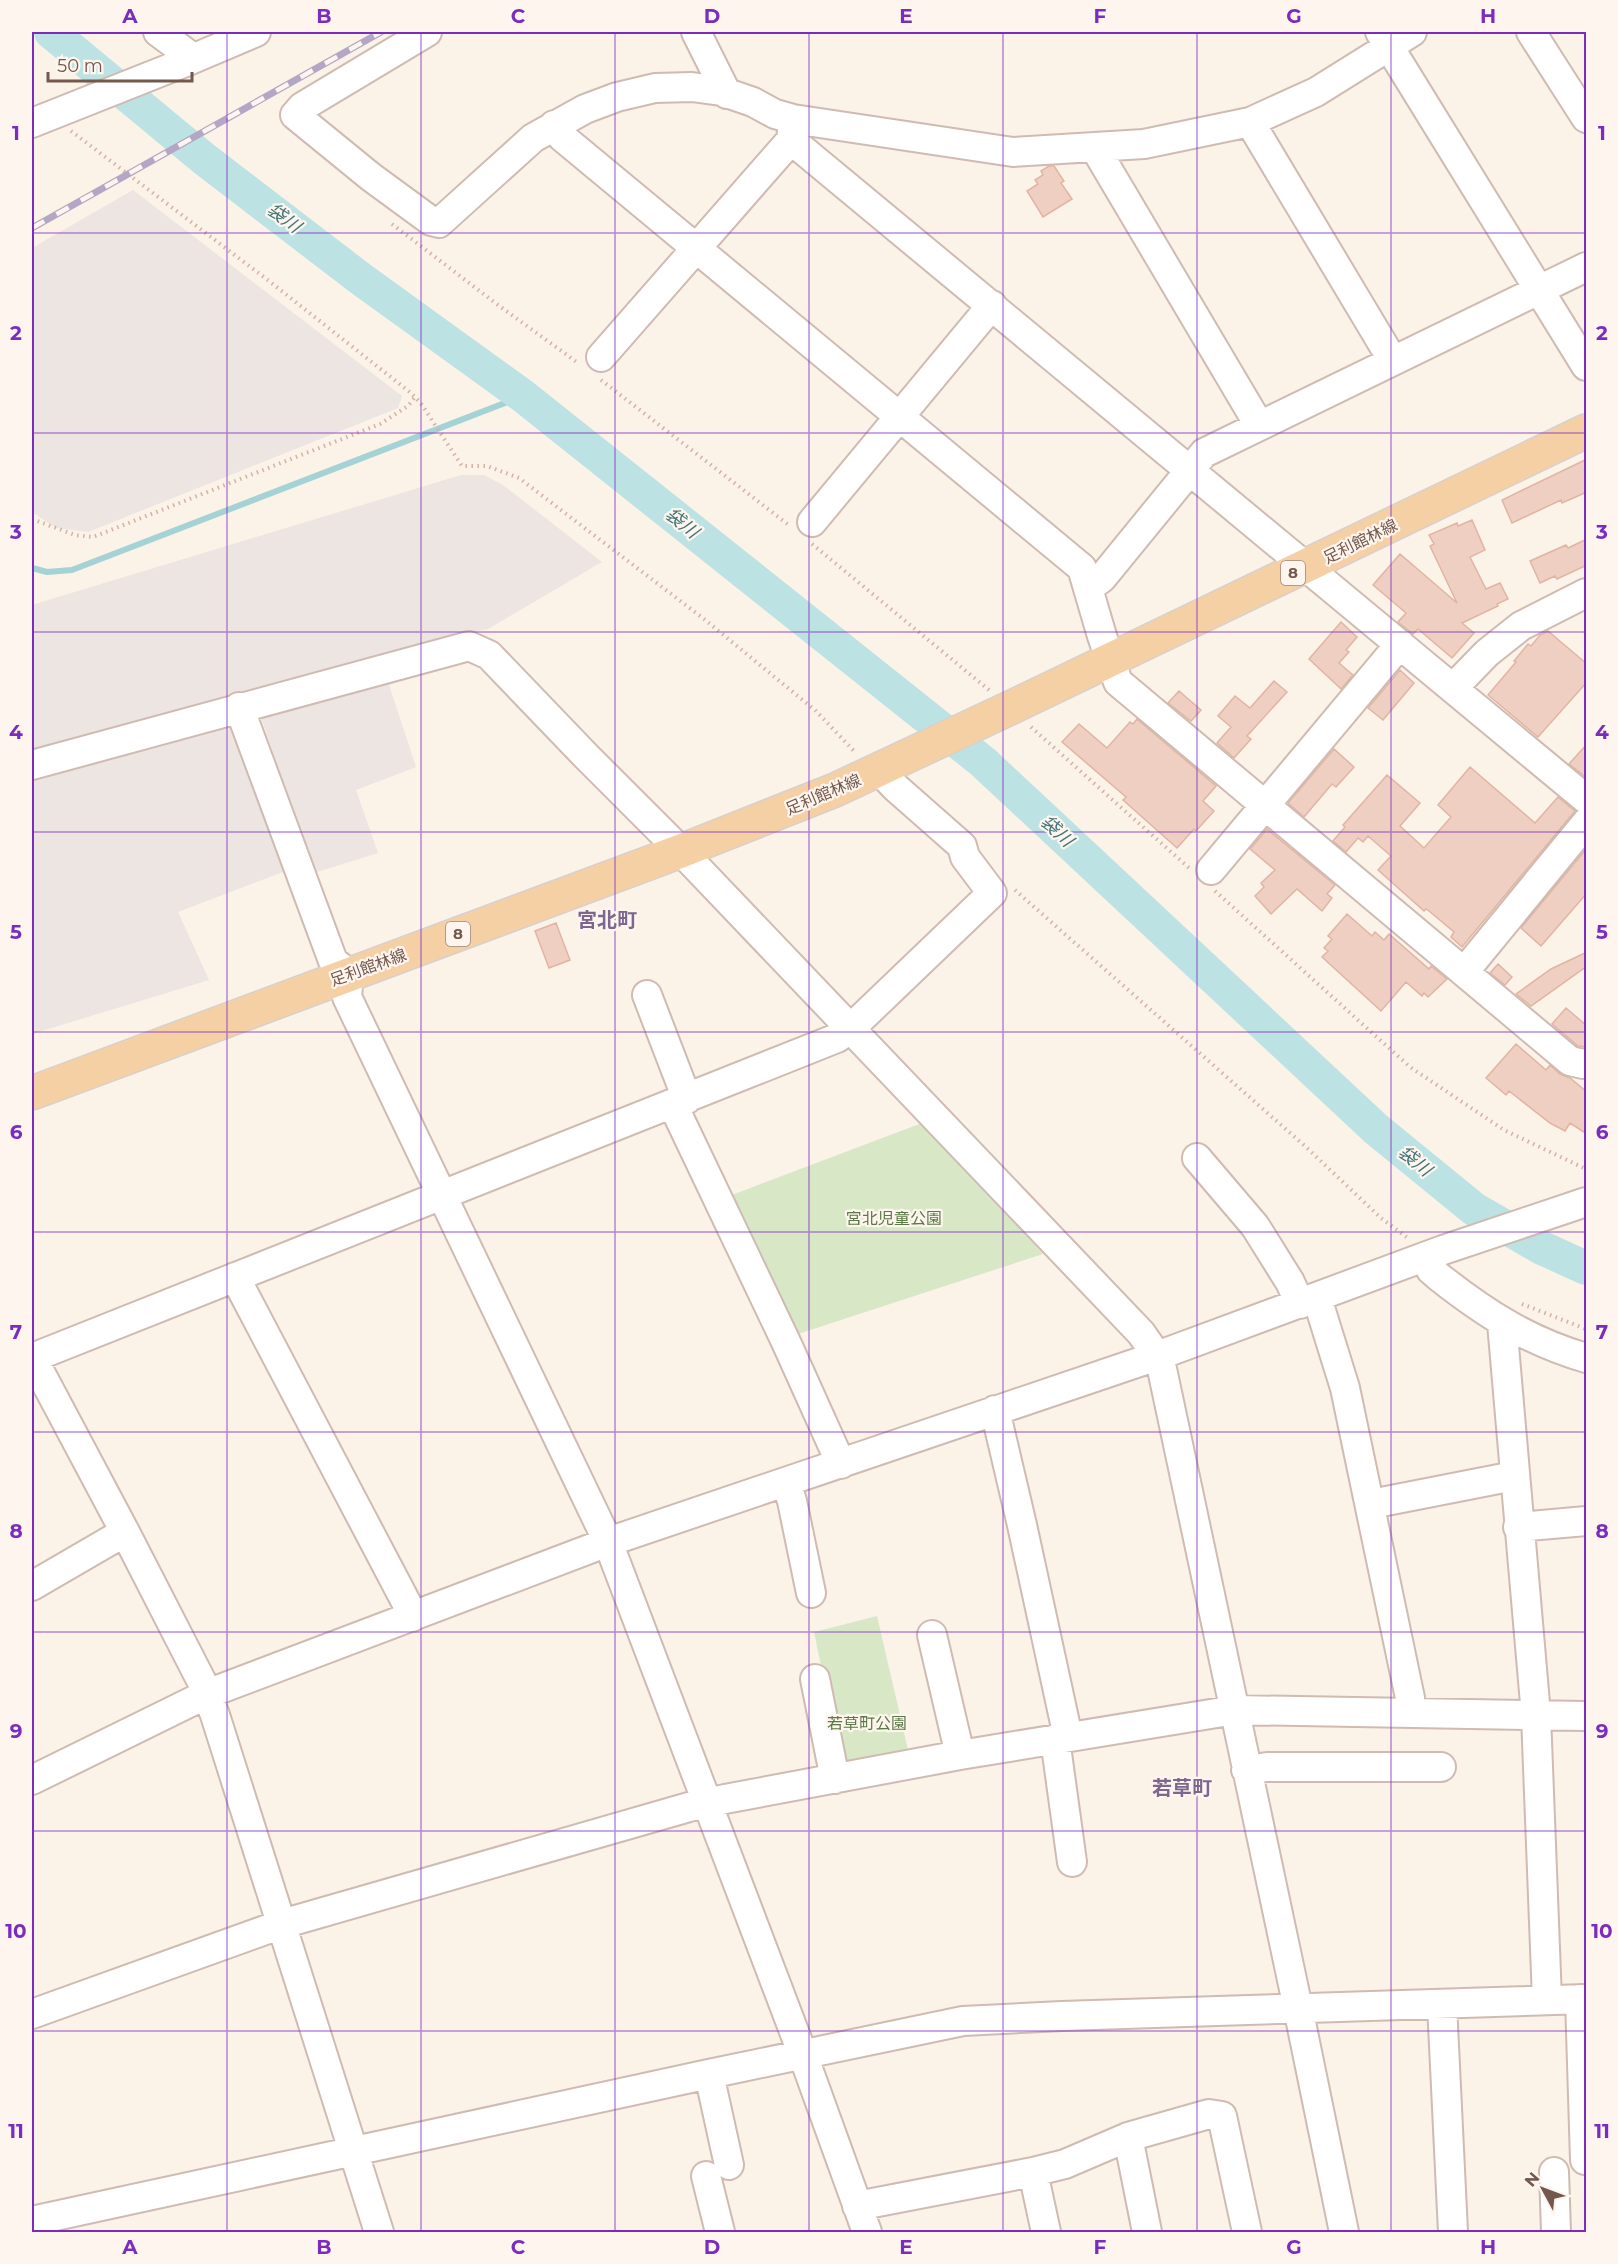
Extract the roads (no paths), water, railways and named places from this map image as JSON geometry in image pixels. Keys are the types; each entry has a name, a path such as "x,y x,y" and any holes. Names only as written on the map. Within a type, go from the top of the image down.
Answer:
{"main road":[{"name":"足利館林線","path":"32,1093 681,851 835,790 877,771 996,704 1110,660 1587,431"}],"street":[{"path":"158,32 188,60"},
{"path":"47,116 256,32"},
{"path":"427,32 302,107 295,115 371,177 431,221 439,223 533,138 554,125 617,97 655,88 692,87 753,102 775,114 992,306 1587,799"},
{"path":"696,32 728,94"},
{"path":"1531,32 1584,110"},
{"path":"792,129 1013,152 1144,144 1250,122 1316,92 1393,36 1539,290 1587,366"},
{"path":"1250,122 1393,361"},
{"path":"554,125 562,137 898,418 1082,568 1118,682 1570,1060 1587,1063"},
{"path":"593,366 697,250 792,129"},
{"path":"1095,148 1259,425"},
{"path":"1088,588 1102,578 1204,453 1587,267"},
{"path":"805,531 992,306"},
{"path":"1453,688 1487,654 1521,626 1587,593"},
{"path":"1203,874 1266,806 1400,644"},
{"path":"32,765 469,646 489,655 681,851 1141,1333 1157,1356 1162,1369 1344,2232"},
{"path":"239,707 333,961 349,974 347,997 608,1542 803,2055 867,2232"},
{"path":"379,2232 215,1714 125,1532 32,1358 680,1102 837,1038 850,1029 992,893 965,857 962,846 877,771"},
{"path":"1464,972 1587,823"},
{"path":"648,995 680,1102 841,1464"},
{"path":"1197,1158 1255,1226 1290,1282 1309,1301 1345,1388 1410,1698 1409,1712"},
{"path":"32,1780 207,1694 608,1542 1157,1356 1309,1301 1429,1251 1587,1202"},
{"path":"1429,1251 1431,1270 1502,1323 1555,1349 1587,1358"},
{"path":"235,1277 412,1617"},
{"path":"1502,1323 1536,1715 1547,2000"},
{"path":"995,1410 1025,1536 1062,1738 1072,1862"},
{"path":"1371,1504 1514,1476"},
{"path":"786,1482 811,1593"},
{"path":"1518,1527 1587,1521"},
{"path":"32,1586 125,1532"},
{"path":"932,1635 960,1755"},
{"path":"815,1678 835,1779"},
{"path":"32,2014 282,1924 482,1865 707,1803 960,1755 1235,1710 1587,1716"},
{"path":"1246,1770 1267,1767 1441,1767"},
{"path":"32,2221 709,2074 963,2022 1062,2016 1583,1999 1585,2160"},
{"path":"1442,2004 1453,2232"},
{"path":"709,2074 718,2170 720,2232"},
{"path":"857,2206 1065,2164 1128,2137 1209,2114 1222,2116 1247,2232"},
{"path":"1128,2137 1147,2232"},
{"path":"1033,2172 1046,2232"},
{"path":"1554,2172 1556,2232"}],"waterway":[{"name":"袋川","path":"51,32 203,158 361,279 523,396 983,762 1376,1129 1474,1209 1542,1248 1586,1268"},
{"name":"袋川","path":"32,568 47,572 72,570 523,396"}],"railway":[{"path":"32,228 381,32"}],"district":[{"name":"宮北町","path":"607,920"},
{"name":"若草町","path":"1182,1788"}],"park label":[{"name":"宮北児童公園","path":"894,1218"},
{"name":"若草町公園","path":"867,1723"}]}
